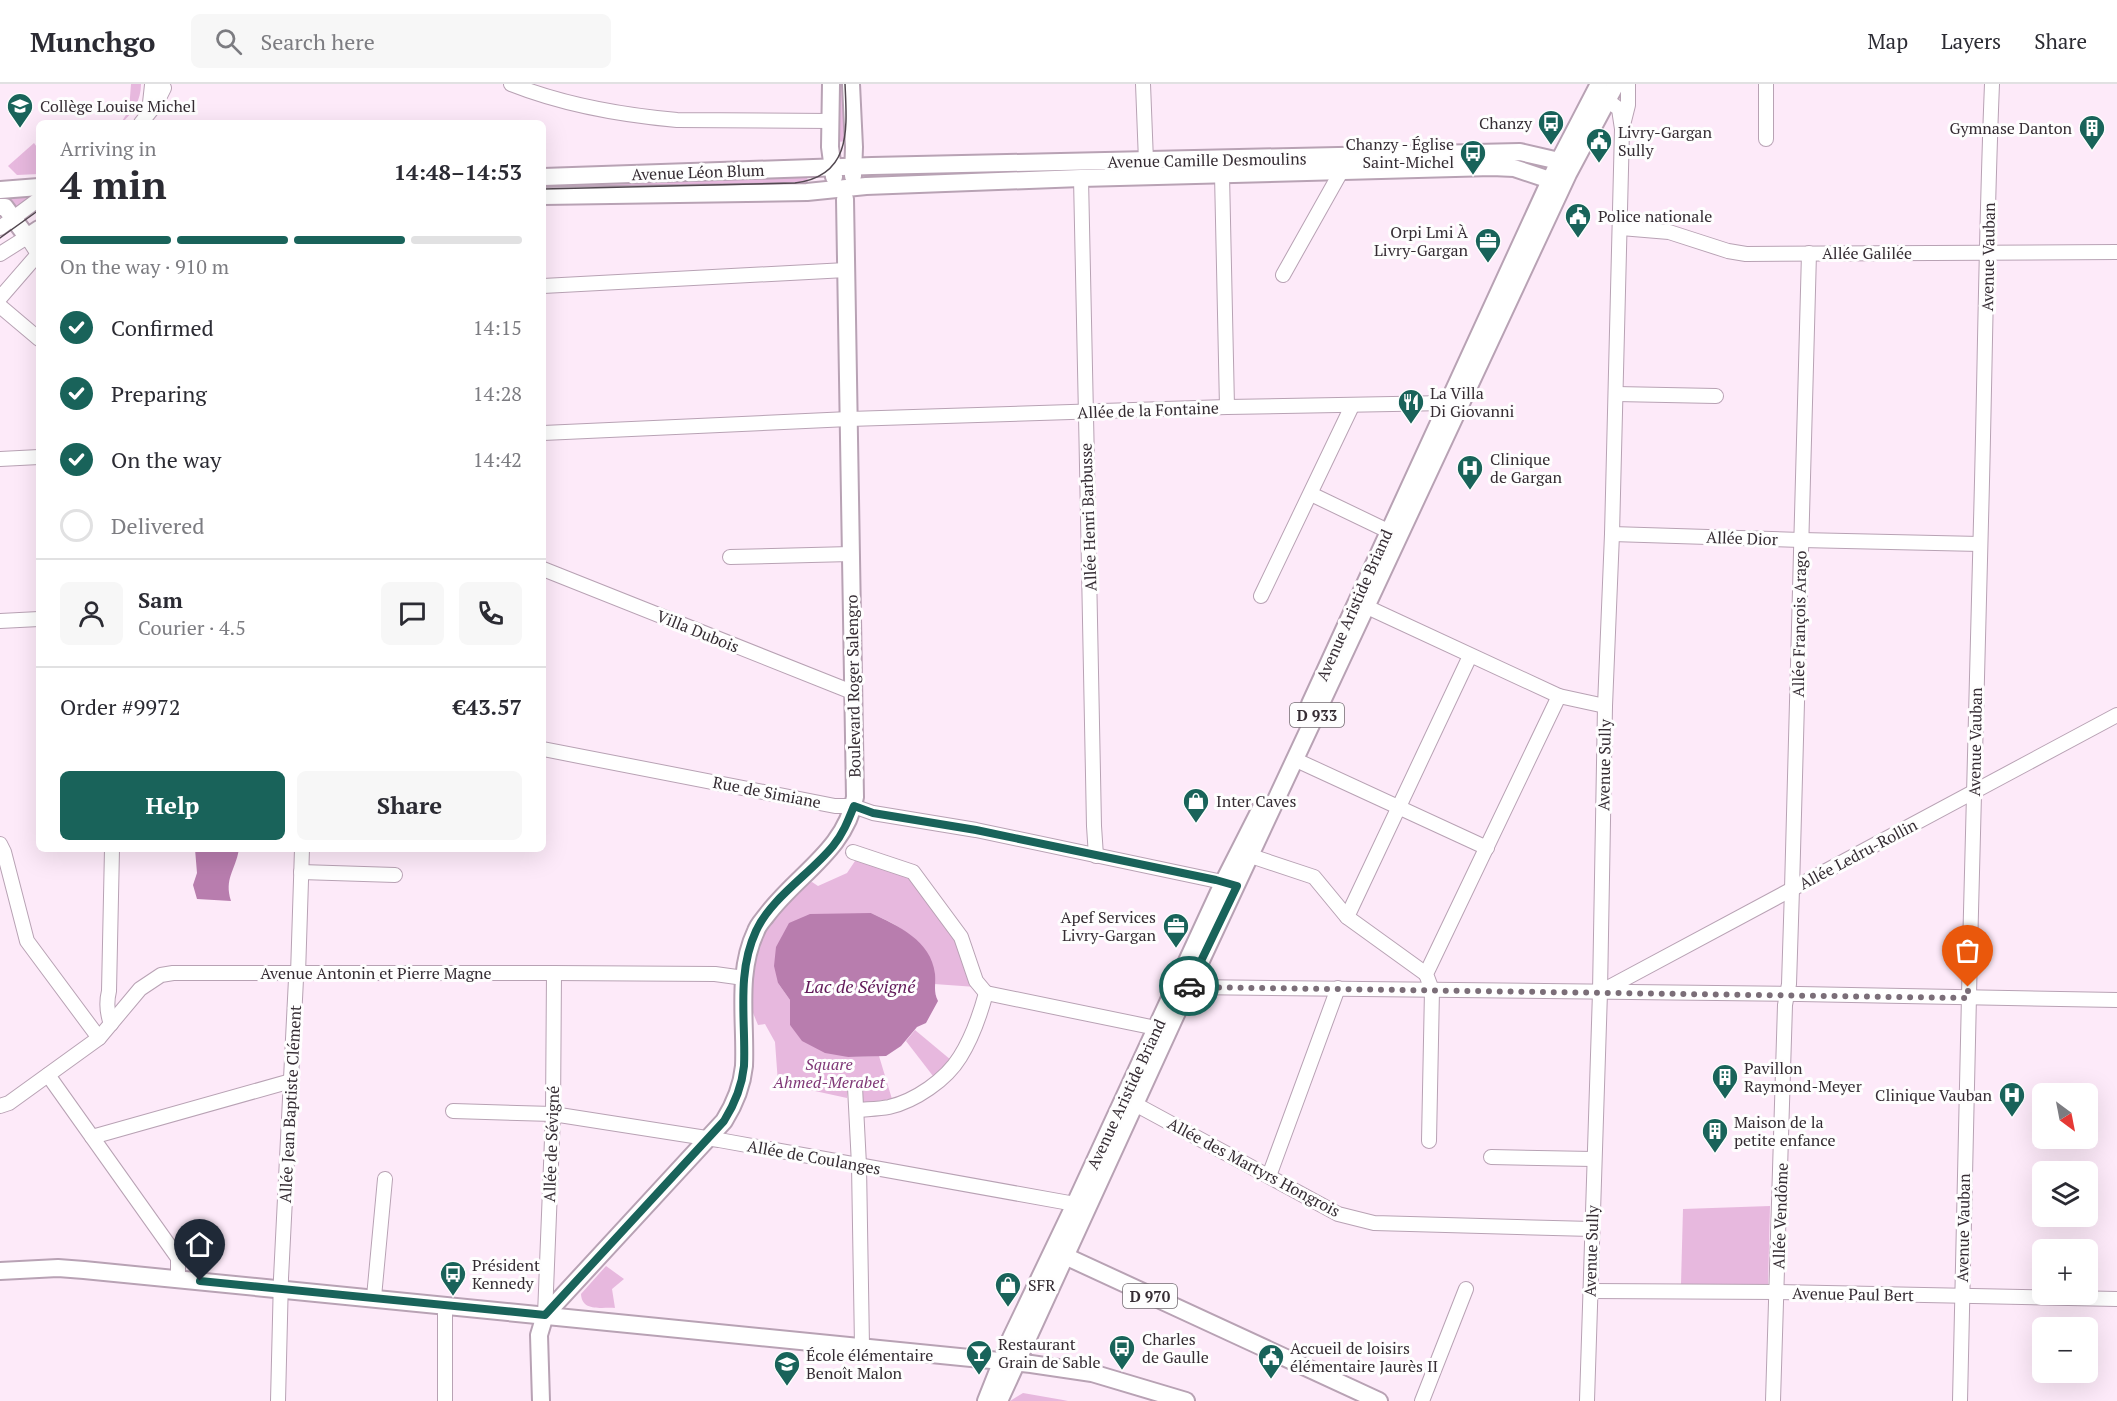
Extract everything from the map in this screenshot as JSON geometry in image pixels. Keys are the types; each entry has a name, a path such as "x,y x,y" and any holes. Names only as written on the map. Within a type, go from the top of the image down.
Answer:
{"main road":[{"path":"831,84 832,168 844,192"},
{"path":"844,192 854,167 850,84"},
{"name":"Avenue Aristide Briand","path":"1230,883 1251,856 1367,607 1599,84"},
{"name":"Avenue Aristide Briand","path":"1563,167 1616,84"},
{"name":"Avenue Camille Desmoulins","path":"854,167 1520,152 1563,167"},
{"name":"Avenue Léon Blum","path":"546,177 854,167"},
{"path":"1550,180 1563,167"},
{"name":"Avenue Camille Desmoulins","path":"844,192 866,186 1342,170 1508,168 1550,180"},
{"name":"Avenue Aristide Briand","path":"1009,1363 1058,1257 1135,1104 1183,985 1388,531 1550,180"},
{"path":"0,190 36,187"},
{"name":"Avenue Léon Blum","path":"546,196 844,192"},
{"name":"Boulevard Roger Salengro","path":"545,1315 708,1139 732,1108 744,1067 744,978 756,930 774,905 833,846 843,831 854,806 844,192"},
{"path":"4,218 33,233"},
{"name":"Avenue Aristide Briand","path":"1009,1363 1041,1291 1038,1281 1058,1257 1075,1204 1156,1028 1183,985"},
{"name":"D 970","path":"1058,1257 1378,1401"},
{"path":"0,1277 38,1268"},
{"path":"0,1271 38,1268 84,1269 862,1346 1092,1373 1186,1401"},
{"path":"541,1401 541,1377 546,1354 545,1315"},
{"name":"D 933","path":"986,1401 1009,1363"},
{"name":"D 933","path":"999,1401 1009,1363"}],"street":[{"path":"511,84 556,99 653,118 831,121"},
{"path":"1143,84 1146,161"},
{"name":"Avenue Sully","path":"1587,1401 1600,992 1605,706 1623,129 1628,105 1628,84"},
{"path":"1766,84 1766,139"},
{"name":"Avenue Vauban","path":"1960,1401 1992,84"},
{"path":"145,118 159,85"},
{"name":"Avenue Sully","path":"1604,104 1611,103 1619,109 1623,129"},
{"path":"1283,275 1342,170"},
{"path":"1222,174 1227,407"},
{"name":"Allée Henri Barbusse","path":"1081,178 1096,856"},
{"path":"4,218 36,201"},
{"name":"Allée Galilée","path":"1621,228 1669,232 1728,251 1746,254 2117,252"},
{"path":"0,254 33,233"},
{"name":"Allée François Arago","path":"1787,994 1792,889 1809,253"},
{"path":"0,298 36,256"},
{"path":"546,286 846,270"},
{"path":"0,306 36,336"},
{"path":"1616,394 1716,396"},
{"name":"Allée de la Fontaine","path":"546,433 849,419 1227,407 1447,404"},
{"path":"1261,596 1352,406"},
{"path":"0,459 36,457"},
{"path":"1311,494 1388,531"},
{"name":"Allée Dior","path":"1612,534 1980,544"},
{"path":"730,557 851,554"},
{"name":"Villa Dubois","path":"546,570 852,692"},
{"path":"1367,607 1559,696 1605,706"},
{"path":"0,621 36,619"},
{"path":"1347,917 1470,656"},
{"path":"1426,974 1559,696"},
{"name":"Allée Ledru-Rollin","path":"1600,992 2117,715"},
{"name":"Rue de Simiane","path":"546,750 835,806 854,806 873,813 976,830 1230,883"},
{"path":"1296,760 1487,848"},
{"path":"0,844 27,941 99,1038"},
{"path":"111,1024 106,1000 112,852"},
{"name":"Allée Jean Baptiste Clément","path":"278,1401 281,1288 298,974 302,852"},
{"path":"853,852 913,872 961,938 976,981 986,993 1156,1028"},
{"path":"1251,856 1314,877 1347,917 1426,974 1432,990 1429,1141"},
{"path":"301,872 395,875"},
{"name":"Avenue Antonin et Pierre Magne","path":"0,1106 9,1103 99,1038 140,988 161,975 173,973 554,973 715,974 744,978"},
{"name":"Allée de Sévigné","path":"545,1315 553,1114 554,973"},
{"path":"1183,985 2117,1000"},
{"path":"1269,1176 1338,988"},
{"path":"857,1110 890,1107 915,1097 939,1080 959,1058 978,1019 986,993"},
{"name":"Allée Vendôme","path":"1773,1401 1787,994"},
{"path":"48,1075 178,1258 178,1279"},
{"path":"92,1137 291,1082"},
{"path":"855,1087 859,1165 862,1346"},
{"name":"Allée des Martyrs Hongrois","path":"1135,1104 1338,1214 1374,1223 1592,1229"},
{"name":"Allée de Coulanges","path":"453,1111 553,1114 1075,1204"},
{"path":"1491,1157 1593,1159"},
{"path":"374,1298 385,1179"},
{"path":"1422,1401 1466,1289"},
{"name":"Avenue Paul Bert","path":"1590,1291 1778,1292 2117,1299"},
{"path":"445,1305 445,1401"}],"green space":[{"path":"131,84 141,84 140,96 133,111 123,120 129,110"},
{"path":"837,84 847,84 850,141 835,142"},
{"path":"34,143 36,146 36,174 17,175 8,166"},
{"path":"806,172 809,187 546,192 546,181"},
{"path":"36,192 17,211 0,202 0,195"},
{"name":"Square Ahmed-Merabet","path":"857,858 910,877 956,939 976,987 934,984 931,967 909,935 871,913 778,983 790,1000 790,1025 848,1057 879,1056 892,1099 863,1103 859,1099 859,1083 848,1084 847,1098 778,1083 775,1042 765,1024 758,1025 751,1008 753,965 759,943 769,921 804,884 812,882 818,886 847,873"},
{"path":"915,1030 951,1060 933,1076 906,1041"},
{"path":"1770,1206 1768,1285 1681,1284 1683,1209"},
{"path":"606,1266 624,1279 612,1289 615,1308 589,1306 582,1300 581,1294"},
{"path":"1023,1393 1063,1400 1068,1401 1010,1401"}],"water":[{"path":"195,852 238,852 229,881 231,901 197,899 193,885 197,873"},
{"name":"Lac de Sévigné","path":"871,913 902,929 920,943 927,952 935,974 935,991 938,1001 926,1023 917,1027 901,1046 886,1056 848,1057 825,1053 802,1041 790,1025 790,1000 778,983 774,966 776,947 789,923 810,914"}],"tram line":[{"path":"546,189 795,183 814,179 827,171 842,148 846,117 845,84"},
{"path":"0,238 36,212"}],"way so far":[{"path":"1189,986 1968,998 1968,987"}],"place":[{"name":"Collège Louise Michel","path":"20,129"},
{"name":"Chanzy","path":"1551,146"},
{"name":"Gymnase Danton","path":"2092,151"},
{"name":"Livry-Gargan Sully","path":"1599,164"},
{"name":"Chanzy - Église Saint-Michel","path":"1473,176"},
{"name":"Police nationale","path":"1578,239"},
{"name":"Orpi Lmi À Livry-Gargan","path":"1488,264"},
{"name":"La Villa Di Giovanni","path":"1411,425"},
{"name":"Clinique de Gargan","path":"1470,491"},
{"name":"Inter Caves","path":"1196,824"},
{"name":"Apef Services Livry-Gargan","path":"1176,949"},
{"name":"Pavillon Raymond-Meyer","path":"1725,1100"},
{"name":"Clinique Vauban","path":"2012,1118"},
{"name":"Maison de la petite enfance","path":"1715,1154"},
{"name":"Président Kennedy","path":"453,1297"},
{"name":"SFR","path":"1008,1308"},
{"name":"Charles de Gaulle","path":"1122,1371"},
{"name":"Restaurant Grain de Sable","path":"979,1376"},
{"name":"Accueil de loisirs élémentaire Jaurès II","path":"1271,1380"},
{"name":"École élémentaire Benoît Malon","path":"787,1387"}],"route":[{"path":"200,1281 545,1315 708,1139 732,1108 744,1067 744,978 756,930 774,905 833,846 843,831 854,806 873,813 976,830 1224,881 1237,886 1189,986"}]}
